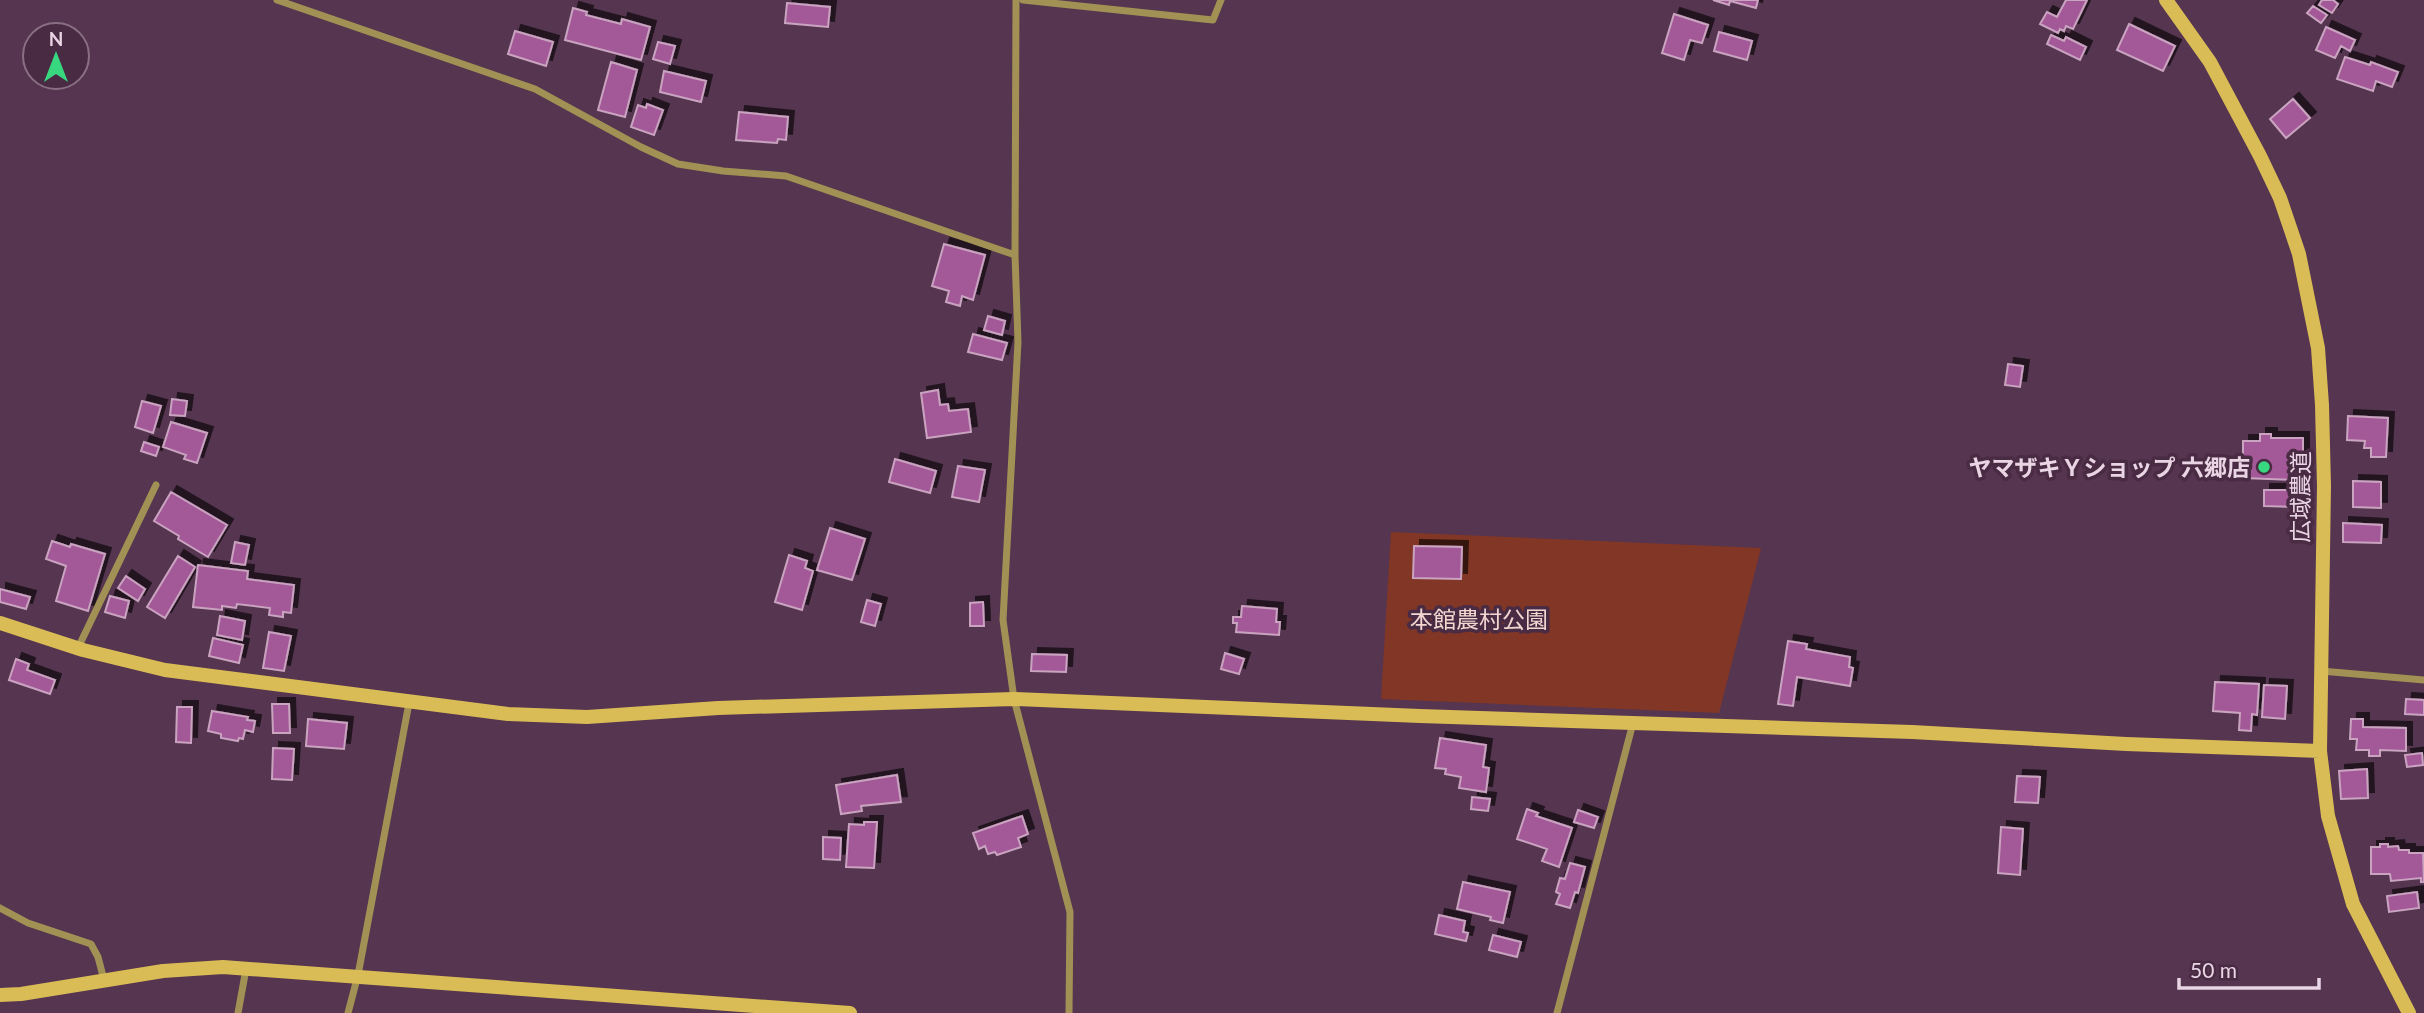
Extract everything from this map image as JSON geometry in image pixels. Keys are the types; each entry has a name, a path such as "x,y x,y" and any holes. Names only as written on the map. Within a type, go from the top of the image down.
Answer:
{"street":[{"path":"277,0 535,89 641,147 678,163 723,171 786,176 1015,255"},
{"path":"1016,0 1015,255 1018,342 1003,620 1014,699 1070,912 1069,1013"},
{"path":"1023,0 1213,20 1221,0"},
{"name":"広域農道","path":"2166,0 2210,62 2260,156 2280,198 2299,254 2318,348 2322,405 2324,486 2319,751 2328,816 2353,904 2409,1013"},
{"path":"78,649 156,485"},
{"path":"0,623 78,649 165,670 508,714 587,717 718,708 1014,699 1912,732 2319,751"},
{"path":"2321,671 2424,680"},
{"path":"348,1013 358,975 410,703"},
{"path":"1557,1013 1633,723"},
{"path":"0,908 28,923 91,944 104,980"},
{"path":"238,1013 246,967"},
{"path":"0,995 163,971 246,967 850,1013"}],"green space":[{"name":"本館農村公園","path":"1391,532 1761,548 1719,713 1381,699"}],"building":[{"path":"1713,0 1758,0 1756,8 1730,1 1729,5"},
{"path":"2066,0 2087,0 2073,29 2066,26 2064,31 2060,29 2058,33 2040,24 2047,12 2057,17"},
{"path":"2322,0 2333,0 2338,4 2332,13 2319,5"},
{"path":"787,3 830,7 828,27 785,23"},
{"path":"2313,6 2327,15 2321,23 2307,13"},
{"path":"573,8 587,12 586,15 621,24 622,19 650,27 641,60 565,40"},
{"path":"1674,14 1708,25 1702,43 1690,40 1684,60 1662,53"},
{"path":"2129,24 2175,46 2163,71 2117,50"},
{"path":"2326,27 2355,40 2350,51 2341,46 2335,58 2316,50"},
{"path":"515,31 553,42 546,66 508,54"},
{"path":"1719,32 1752,41 1747,60 1714,51"},
{"path":"2051,35 2064,41 2066,37 2086,47 2080,60 2047,44"},
{"path":"658,42 675,46 670,64 653,59"},
{"path":"2345,57 2370,65 2371,62 2398,72 2392,87 2376,81 2373,91 2337,79"},
{"path":"611,62 637,70 625,117 598,110"},
{"path":"664,71 706,81 701,102 660,92"},
{"path":"2293,99 2310,118 2286,138 2270,119"},
{"path":"647,104 663,110 654,135 631,127 638,105 646,108"},
{"path":"739,112 788,117 786,140 778,139 777,143 736,140"},
{"path":"944,244 985,255 973,300 962,296 960,306 946,302 949,291 932,286"},
{"path":"988,316 1005,321 1002,335 984,330"},
{"path":"973,334 1007,343 1002,360 968,352"},
{"path":"2008,364 2023,366 2020,387 2005,385"},
{"path":"938,390 940,405 948,404 949,411 968,409 971,432 927,438 921,393"},
{"path":"172,399 187,401 185,416 170,415"},
{"path":"142,401 161,406 153,433 135,427"},
{"path":"2348,416 2388,418 2386,457 2371,457 2371,448 2364,448 2365,441 2347,440"},
{"path":"171,422 207,433 197,463 184,459 186,455 163,447"},
{"path":"2260,434 2271,434 2271,438 2303,438 2303,475 2292,475 2292,480 2243,478 2243,441 2260,441"},
{"path":"144,442 159,447 156,456 141,451"},
{"path":"895,459 936,471 930,493 889,482"},
{"path":"958,466 985,470 979,502 952,497"},
{"path":"2353,481 2381,482 2381,508 2353,507"},
{"path":"2264,490 2293,490 2293,507 2264,506"},
{"path":"171,492 227,525 208,557 154,521"},
{"path":"2343,523 2382,525 2381,543 2343,542"},
{"path":"830,528 865,539 852,580 817,570"},
{"path":"52,541 105,554 88,611 56,601 66,566 46,559"},
{"path":"235,542 249,545 245,565 231,563"},
{"path":"1414,546 1462,547 1461,579 1413,578"},
{"path":"789,555 807,561 805,568 813,571 802,610 775,602"},
{"path":"178,556 195,567 165,618 147,607"},
{"path":"198,565 248,571 247,579 294,585 291,613 283,612 283,617 269,615 270,608 237,604 236,608 222,606 222,610 193,607"},
{"path":"126,576 145,589 138,601 118,588"},
{"path":"0,589 30,597 26,609 0,602"},
{"path":"110,596 129,601 125,618 105,612"},
{"path":"867,600 881,604 875,626 861,622"},
{"path":"983,602 984,626 970,626 970,603"},
{"path":"1242,606 1277,609 1279,635 1236,632 1237,623 1233,623 1233,617 1241,617"},
{"path":"220,616 245,621 242,640 217,635"},
{"path":"269,632 291,636 284,671 263,668"},
{"path":"213,638 243,645 239,663 209,656"},
{"path":"1788,641 1807,644 1806,649 1850,657 1849,667 1853,668 1850,686 1797,677 1793,706 1778,704"},
{"path":"1225,653 1244,659 1239,674 1221,669"},
{"path":"1032,654 1067,655 1066,672 1031,671"},
{"path":"16,659 29,664 27,670 55,680 50,694 9,680"},
{"path":"2215,682 2259,684 2257,715 2252,714 2251,731 2239,730 2240,713 2213,711"},
{"path":"2264,685 2287,686 2285,719 2262,717"},
{"path":"2406,699 2424,700 2424,715 2405,714"},
{"path":"272,704 289,704 290,733 273,733"},
{"path":"177,707 192,707 191,743 176,742"},
{"path":"212,711 248,717 247,720 255,721 253,732 245,730 243,739 239,738 238,741 221,738 221,734 208,731"},
{"path":"308,719 347,723 344,749 306,746"},
{"path":"2351,719 2363,719 2363,727 2406,728 2406,751 2380,750 2380,756 2369,756 2369,750 2356,750 2357,739 2350,739"},
{"path":"1440,738 1486,745 1483,767 1489,768 1486,792 1459,788 1461,777 1445,774 1446,769 1435,768"},
{"path":"273,748 294,749 292,780 272,779"},
{"path":"2422,753 2423,765 2407,767 2405,755"},
{"path":"2367,769 2368,798 2341,799 2339,771"},
{"path":"897,775 901,802 861,806 862,811 841,814 836,785"},
{"path":"2017,776 2040,777 2038,803 2015,802"},
{"path":"1472,797 1490,799 1488,811 1471,809"},
{"path":"1527,809 1538,813 1536,816 1572,828 1559,867 1542,861 1547,849 1517,839"},
{"path":"1578,810 1598,817 1594,828 1574,822"},
{"path":"1022,816 1028,834 1018,838 1021,847 997,855 995,852 988,854 985,846 979,849 973,833"},
{"path":"864,822 877,822 874,868 846,867 849,824 864,825"},
{"path":"2001,827 2023,829 2020,875 1998,873"},
{"path":"823,837 841,838 840,860 823,859"},
{"path":"2380,844 2398,846 2399,850 2409,850 2409,853 2423,853 2424,882 2421,882 2421,878 2391,881 2390,874 2371,874 2371,847 2380,847"},
{"path":"1570,863 1585,867 1578,893 1575,892 1570,908 1556,904 1560,894 1556,892 1560,878 1565,879"},
{"path":"1463,882 1510,892 1503,923 1490,920 1491,917 1457,909"},
{"path":"2417,892 2419,908 2389,912 2387,896"},
{"path":"1439,915 1465,921 1463,932 1468,933 1466,941 1435,934"},
{"path":"1493,935 1521,942 1517,957 1489,950"}],"place":[{"name":"ヤマザキＹショップ 六郷店","path":"2264,467"}]}
